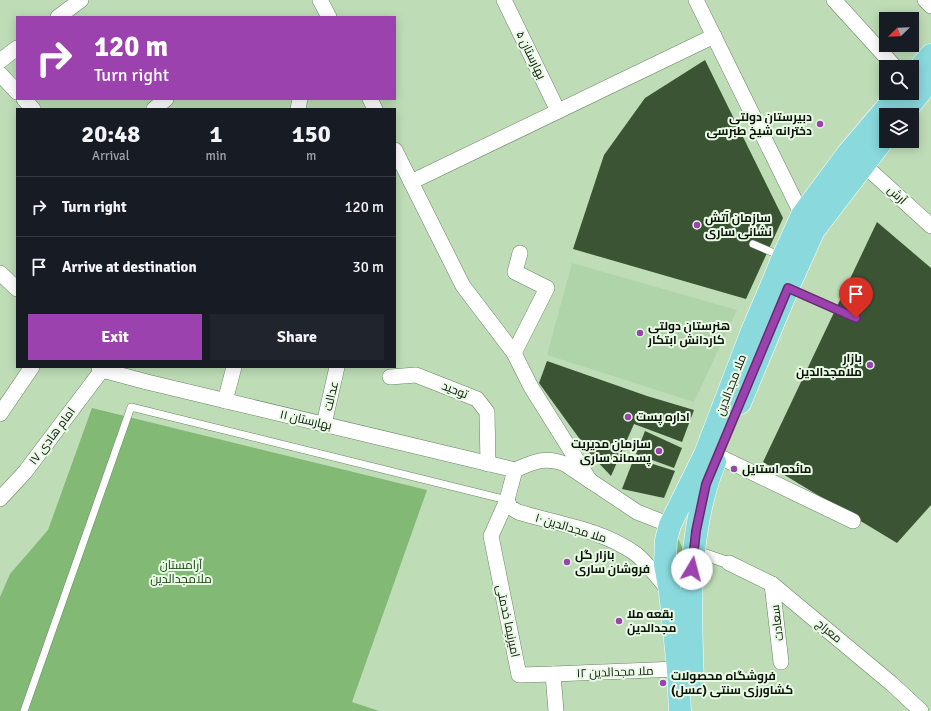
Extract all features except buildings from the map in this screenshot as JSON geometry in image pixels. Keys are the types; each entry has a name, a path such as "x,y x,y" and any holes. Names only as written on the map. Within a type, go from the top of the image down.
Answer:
{"main road":[{"path":"919,69 931,55"},
{"path":"908,108 931,79"},
{"name":"ملا مجدالدین","path":"680,711 678,669 670,592 665,564 666,540 670,525 705,454 782,257 802,215 848,153 893,100"},
{"path":"861,138 857,150 858,158 863,164"},
{"name":"ملا مجدالدین","path":"694,711 691,578 695,541 706,484 788,288 814,230 879,145"},
{"path":"670,525 695,541"}],"street":[{"path":"59,16 81,0"},
{"name":"بهارستان ۵","path":"504,0 558,111"},
{"path":"834,0 889,60"},
{"path":"925,0 931,6"},
{"path":"702,3 714,36 802,215"},
{"path":"411,182 714,36"},
{"path":"0,61 16,49"},
{"path":"0,74 16,91"},
{"path":"25,100 32,108"},
{"path":"155,108 165,100"},
{"path":"396,152 463,286 514,353 531,387 590,481"},
{"name":"آرش","path":"863,164 931,226"},
{"path":"514,353 546,288 515,272 520,253"},
{"path":"0,414 31,368"},
{"path":"225,401 234,368"},
{"name":"عدالت","path":"324,424 337,368"},
{"name":"بهارستان ۱۱","path":"100,369 225,401 515,470"},
{"name":"امام هادی ۱۷","path":"0,499 25,472 100,369"},
{"name":"توحید","path":"390,377 416,375 477,399 487,412 488,464"},
{"path":"718,456 853,521"},
{"path":"507,500 515,470 538,460 555,460 565,464 637,512 670,525"},
{"name":"ملا مجدالدین ١٠","path":"507,500 510,507 518,512 598,533 620,544 638,556 670,592"},
{"name":"امیرنیما خدمتی","path":"507,500 491,536 519,676 553,674"},
{"path":"695,541 729,563"},
{"name":"معراج","path":"729,563 772,584 892,684 921,711"},
{"name":"سعادت","path":"772,584 782,662"},
{"name":"ملا مجدالدین ١٢","path":"553,674 678,669"},
{"path":"553,674 556,711"}],"lane":[{"path":"753,244 782,257"},
{"path":"788,288 856,318"},
{"path":"24,711 131,407 507,500"}],"shaded area":[{"name":"هنرستان دولتی کاردانش ابتکار","path":"572,263 737,310 694,402 547,355"}],"green space":[{"name":"آرامستان ملامجدالدین","path":"92,408 427,490 352,702 379,711 0,711 0,597 10,574 48,530"},
{"path":"676,534 686,559 684,585 675,569"}],"place":[{"name":"دبیرستان دولتی دخترانه شیخ طبرسی","path":"820,124"},
{"name":"سازمان آتش نشانی ساری","path":"697,225"},
{"name":"هنرستان دولتی کاردانش ابتکار","path":"640,333"},
{"name":"بازار ملامجدالدین","path":"870,365"},
{"name":"اداره پست","path":"628,417"},
{"name":"سازمان مدیریت پسماند ساری","path":"659,451"},
{"name":"مائده استایل","path":"734,469"},
{"name":"بازار گل فروشان ساری","path":"567,562"},
{"name":"بقعه ملا مجدالدين","path":"619,621"},
{"name":"فروشگاه محصولات کشاورزی سنتی (عسل)","path":"663,683"}],"route":[{"path":"692,569 696,531 706,484 788,288 856,318"}]}
